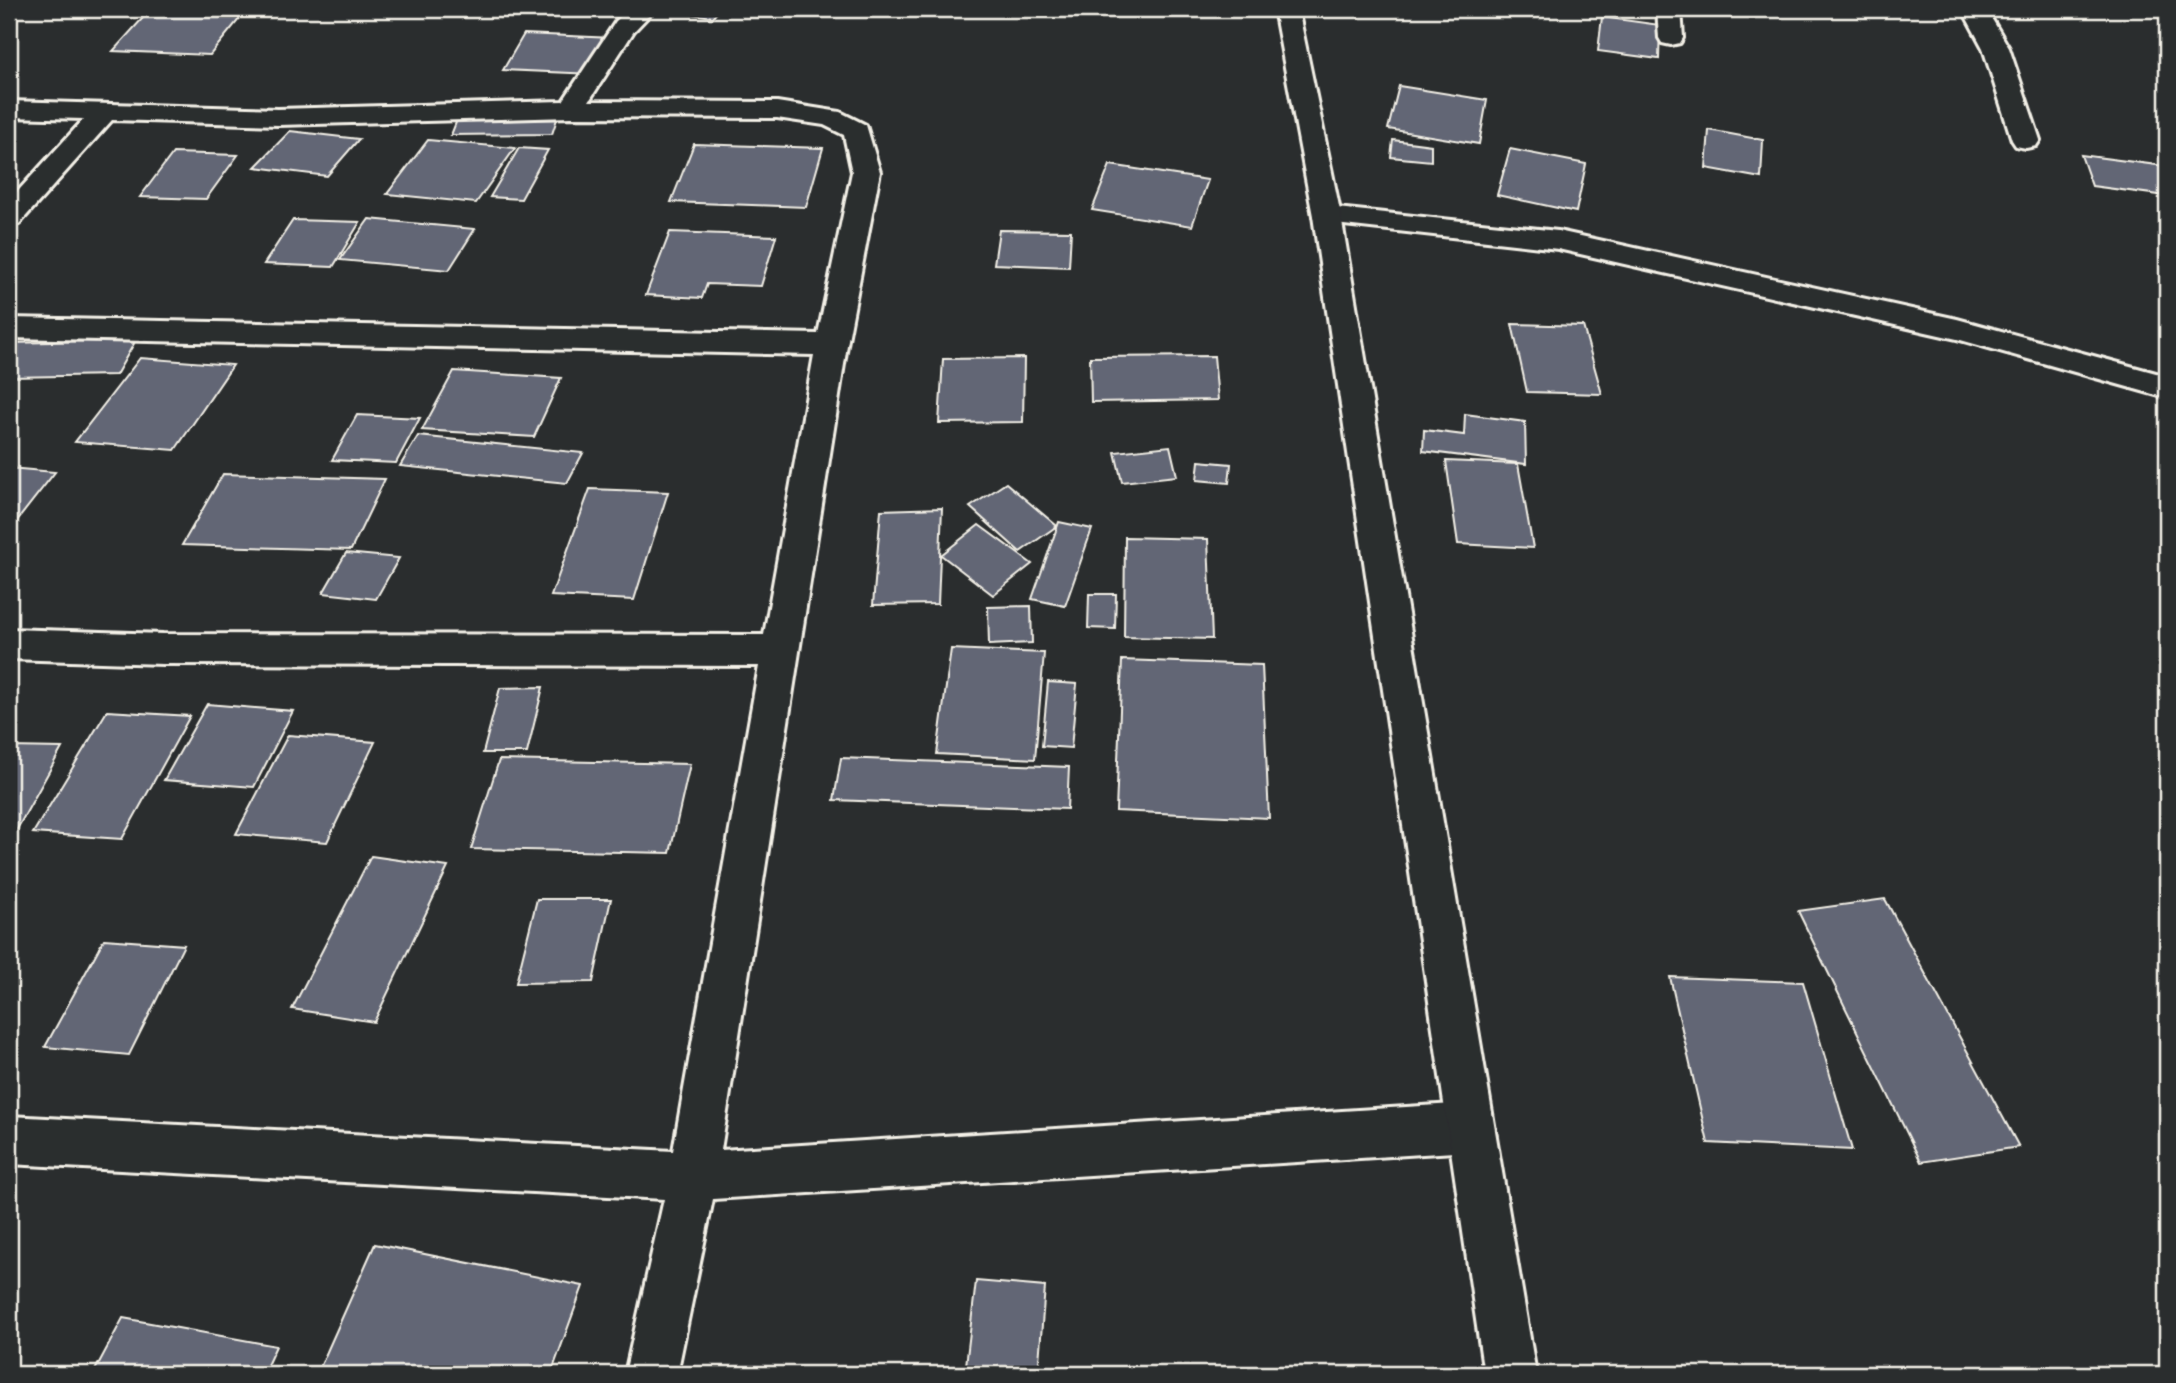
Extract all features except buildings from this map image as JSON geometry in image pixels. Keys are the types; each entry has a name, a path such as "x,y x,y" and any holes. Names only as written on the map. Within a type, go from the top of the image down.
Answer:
{"street":[{"path":"571,109 625,26 643,9"},
{"path":"1286,9 1327,216 1510,1374"},
{"path":"1670,9 1671,38"},
{"path":"1974,9 1996,48 2026,140"},
{"path":"9,109 103,114 278,117 571,109 776,110 831,118 856,131 866,172 831,345 693,1176 651,1374"},
{"path":"9,218 103,114"},
{"path":"1327,216 1558,240 1957,329 2167,387"},
{"path":"9,328 831,345"},
{"path":"9,644 163,649 780,651"},
{"path":"9,1140 693,1176 1470,1127"}]}
